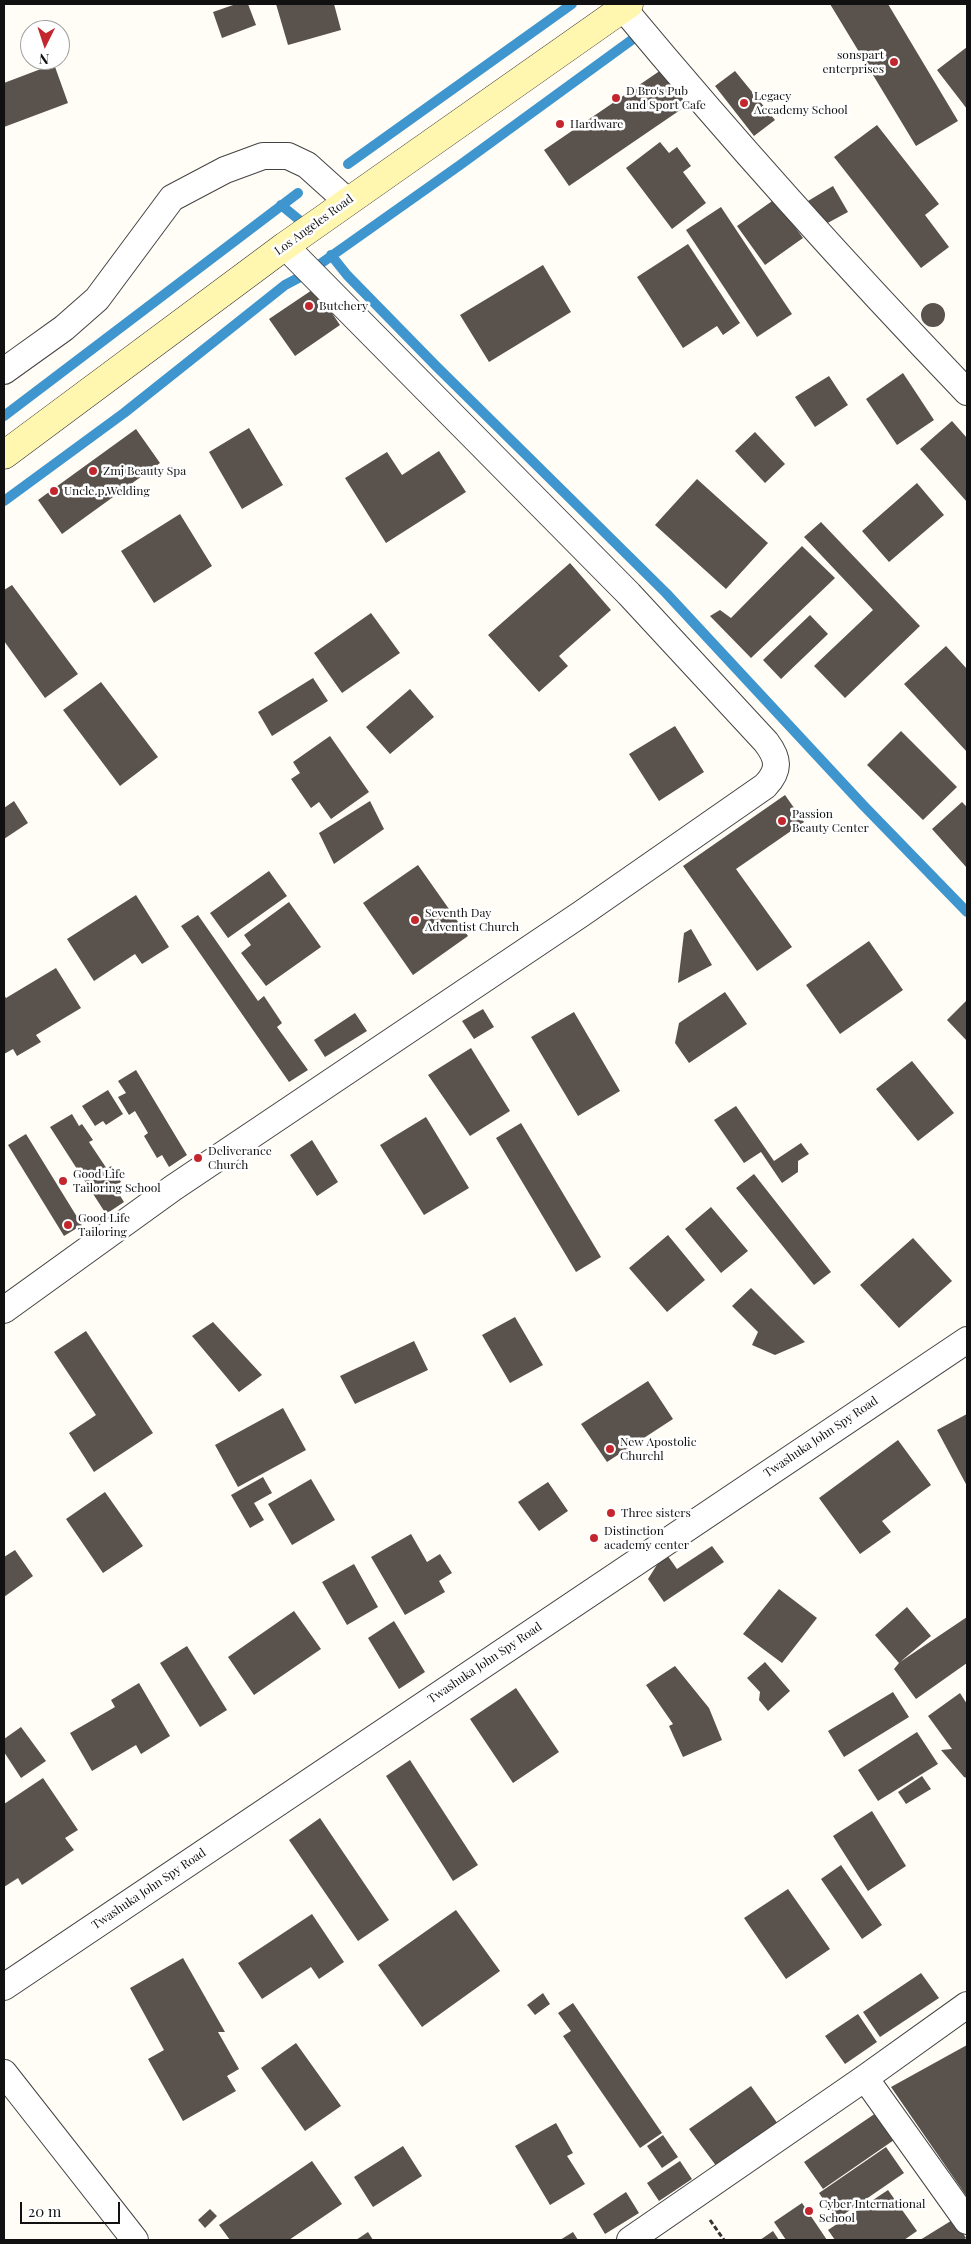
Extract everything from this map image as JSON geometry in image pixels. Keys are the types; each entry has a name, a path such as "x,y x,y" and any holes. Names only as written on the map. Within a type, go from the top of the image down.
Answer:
{"main road":[{"name":"Los Angeles Road","path":"4,455 285,246 626,6"}],"street":[{"path":"626,6 706,107 859,278 967,392"},
{"path":"4,371 64,328 97,299 172,198 224,170 263,156 288,156 307,165 348,201"},
{"path":"4,1310 173,1188 589,909 764,786 774,777 777,763 773,751 760,735 629,594 285,246"},
{"name":"Twashuka John Spy Road","path":"4,1987 967,1340"},
{"path":"630,2240 865,2078 967,2004"},
{"path":"4,2073 135,2240"},
{"path":"865,2078 967,2221"}],"building":[{"path":"236,4 248,4 256,25 222,38 213,12"},
{"path":"276,4 334,4 341,30 288,45"},
{"name":"sonspart enterprises","path":"830,4 888,4 958,121 916,146"},
{"path":"967,47 967,109 937,70"},
{"path":"664,68 689,104 569,186 544,150"},
{"path":"38,70 56,70 68,103 4,127 4,83"},
{"name":"Legacy Accademy School","path":"735,71 775,120 754,136 715,86"},
{"path":"877,125 939,204 925,215 949,247 921,268 834,157"},
{"path":"660,142 669,153 677,147 691,166 683,172 706,203 672,229 626,168"},
{"path":"833,186 848,212 822,226 808,201"},
{"path":"775,199 803,238 765,265 737,226"},
{"path":"721,207 792,314 757,337 686,230"},
{"path":"688,244 740,323 723,335 717,326 683,348 637,277"},
{"path":"543,265 571,312 489,362 460,315"},
{"path":"315,288 340,325 295,356 269,319"},
{"path":"933,303 941,307 945,315 941,323 933,327 925,323 921,315 925,307"},
{"path":"903,373 934,420 897,445 866,399"},
{"path":"829,376 848,405 815,427 795,397"},
{"path":"952,421 967,438 967,502 920,449"},
{"path":"249,428 283,485 242,509 209,452"},
{"path":"136,429 160,463 62,534 38,500"},
{"path":"755,432 785,464 765,483 735,451"},
{"path":"439,451 466,492 386,543 345,478 387,452 402,475"},
{"path":"697,479 768,543 726,589 655,525"},
{"path":"917,483 944,515 889,562 862,531"},
{"path":"180,514 212,566 154,603 121,551"},
{"path":"821,522 920,626 845,698 814,666 873,610 804,537"},
{"path":"802,546 835,578 751,658 710,616 720,610 731,618"},
{"path":"570,563 611,610 559,656 568,666 539,692 488,635"},
{"path":"12,585 78,674 45,698 4,641 4,590"},
{"path":"371,613 400,653 342,693 314,653"},
{"path":"810,615 828,634 781,679 763,660"},
{"path":"946,646 967,669 967,752 904,684"},
{"path":"313,678 328,701 272,736 258,712"},
{"path":"101,682 158,757 120,786 63,710"},
{"path":"410,689 434,717 390,754 366,727"},
{"path":"675,726 704,772 659,801 629,754"},
{"path":"901,731 957,787 923,820 867,765"},
{"path":"330,736 369,792 331,819 319,802 311,808 291,779 300,773 293,762"},
{"path":"785,795 804,822 736,869 792,947 757,971 683,866"},
{"path":"14,801 28,823 4,839 4,808"},
{"path":"370,801 384,829 334,864 319,833"},
{"path":"962,802 967,807 967,868 932,829"},
{"name":"Seventh Day Adventist Church","path":"418,865 468,936 413,975 363,903"},
{"path":"269,871 287,896 228,938 210,913"},
{"path":"136,895 169,947 142,964 135,954 94,981 67,939"},
{"path":"289,902 321,947 266,986 241,953 251,945 244,935"},
{"path":"198,915 258,1001 264,996 282,1023 277,1027 308,1070 289,1082 181,926"},
{"path":"691,929 712,965 678,983 684,933"},
{"path":"869,941 903,990 840,1034 806,985"},
{"path":"56,968 81,1008 36,1035 41,1042 17,1056 13,1049 4,1054 4,995 6,998"},
{"path":"725,992 747,1024 689,1063 675,1043 679,1023"},
{"path":"967,1000 967,1041 947,1020"},
{"path":"483,1009 494,1027 474,1039 462,1021"},
{"path":"574,1012 620,1091 578,1116 531,1037"},
{"path":"355,1013 367,1031 325,1057 314,1040"},
{"path":"471,1048 510,1111 470,1136 428,1075"},
{"path":"912,1061 954,1113 918,1141 876,1089"},
{"path":"136,1070 187,1155 169,1167 162,1155 157,1158 144,1136 148,1133 135,1111 129,1115 118,1097 126,1093 118,1081"},
{"path":"108,1090 123,1114 106,1125 103,1121 95,1126 82,1106"},
{"path":"736,1106 774,1161 801,1143 809,1154 798,1161 798,1172 782,1183 761,1152 744,1163 714,1120"},
{"path":"72,1114 79,1126 82,1124 93,1140 89,1142 107,1169 111,1166 121,1182 114,1186 124,1202 106,1214 50,1127"},
{"path":"426,1117 469,1188 424,1215 380,1145"},
{"path":"521,1123 601,1257 576,1272 496,1138"},
{"path":"26,1134 82,1225 64,1236 8,1145"},
{"path":"312,1140 338,1182 317,1196 290,1155"},
{"path":"754,1174 831,1272 814,1285 736,1188"},
{"path":"711,1207 748,1251 721,1273 685,1229"},
{"path":"668,1235 705,1280 667,1312 629,1268"},
{"path":"913,1238 952,1281 899,1328 860,1285"},
{"path":"751,1288 805,1342 775,1355 752,1345 758,1332 732,1306"},
{"path":"515,1317 543,1365 510,1383 482,1335"},
{"path":"213,1322 262,1375 239,1392 192,1336"},
{"path":"86,1331 153,1433 94,1472 69,1433 96,1415 54,1352"},
{"path":"414,1341 428,1370 355,1404 340,1376"},
{"path":"648,1381 673,1419 607,1462 581,1424"},
{"path":"283,1408 306,1450 238,1487 215,1445"},
{"path":"967,1414 967,1486 937,1430"},
{"path":"898,1440 931,1485 882,1521 891,1532 860,1554 819,1498"},
{"path":"263,1477 272,1493 254,1503 264,1520 250,1528 231,1495"},
{"path":"311,1479 335,1520 292,1545 268,1504"},
{"path":"548,1482 568,1511 539,1531 518,1502"},
{"path":"105,1492 143,1546 103,1573 66,1519"},
{"path":"411,1534 427,1562 440,1554 452,1573 439,1581 445,1592 405,1615 371,1557"},
{"path":"712,1546 724,1562 664,1602 648,1579 665,1552 677,1569"},
{"path":"15,1550 33,1576 4,1597 4,1557"},
{"path":"354,1564 378,1607 347,1625 322,1582"},
{"path":"779,1589 817,1618 782,1663 743,1634"},
{"path":"907,1607 931,1636 900,1662 967,1617 967,1663 916,1699 894,1669 899,1663 875,1635"},
{"path":"294,1611 321,1649 254,1695 228,1657"},
{"path":"394,1621 425,1672 399,1689 368,1638"},
{"path":"187,1646 227,1710 200,1727 160,1663"},
{"path":"765,1662 790,1691 768,1711 759,1700 760,1692 747,1678"},
{"path":"675,1666 709,1708 722,1740 683,1757 669,1726 673,1724 646,1685"},
{"path":"139,1683 170,1736 141,1754 136,1745 92,1771 70,1733 115,1707 111,1700"},
{"path":"516,1688 559,1752 513,1783 470,1719"},
{"path":"893,1692 909,1717 844,1757 828,1731"},
{"path":"960,1693 967,1704 967,1778 964,1777 941,1750 952,1749 928,1716"},
{"path":"21,1727 46,1761 21,1778 4,1752 4,1739"},
{"path":"917,1732 938,1764 878,1801 858,1770"},
{"path":"410,1760 478,1865 453,1881 386,1776"},
{"path":"922,1776 931,1789 906,1804 898,1792"},
{"path":"43,1778 78,1830 65,1838 74,1850 22,1885 18,1878 4,1887 4,1804"},
{"path":"872,1811 906,1866 868,1891 833,1836"},
{"path":"320,1818 389,1920 358,1941 289,1840"},
{"path":"841,1865 882,1925 862,1939 821,1879"},
{"path":"788,1889 830,1949 786,1979 744,1918"},
{"path":"456,1910 500,1971 422,2027 378,1965"},
{"path":"312,1914 344,1962 319,1979 311,1967 262,1999 238,1963"},
{"path":"183,1958 225,2032 218,2032 239,2069 227,2076 236,2091 183,2121 148,2059 164,2050 130,1988"},
{"path":"921,1973 939,1998 880,2037 863,2012"},
{"path":"543,1993 550,2004 535,2015 527,2005"},
{"path":"573,2003 662,2133 640,2148 563,2036 571,2031 558,2013"},
{"path":"858,2014 877,2042 845,2064 825,2036"},
{"path":"296,2043 341,2106 305,2131 261,2068"},
{"path":"967,2045 967,2197 891,2087"},
{"path":"751,2086 778,2124 717,2167 689,2129"},
{"path":"876,2113 894,2140 823,2189 804,2162"},
{"path":"556,2123 573,2153 567,2156 585,2184 550,2205 515,2146"},
{"path":"663,2135 678,2157 662,2168 647,2146"},
{"path":"403,2146 422,2176 373,2207 354,2177"},
{"path":"886,2147 904,2173 837,2219 819,2193"},
{"path":"312,2161 342,2204 289,2240 230,2240 219,2225"},
{"path":"680,2161 692,2179 659,2201 647,2183"},
{"path":"888,2190 917,2231 904,2240 835,2240 828,2230"},
{"path":"626,2192 639,2213 605,2234 593,2214"},
{"name":"Cyber International School","path":"802,2203 827,2240 786,2240 774,2222"},
{"path":"210,2209 217,2216 205,2228 198,2220"},
{"path":"954,2219 966,2238 963,2240 920,2240"},
{"path":"773,2231 779,2240 760,2240"},
{"path":"368,2232 373,2240 356,2240"},
{"path":"573,2232 578,2240 560,2240"}],"waterway":[{"path":"348,164 572,4"},
{"path":"313,269 633,39"},
{"path":"4,416 298,193"},
{"path":"281,205 303,223"},
{"path":"331,255 347,275 436,366 666,593 863,805 967,912"},
{"path":"4,501 124,413 285,285 304,275"}],"place":[{"name":"sonspart enterprises","path":"894,62"},
{"name":"D Bro's Pub and Sport Cafe","path":"616,98"},
{"name":"Legacy Accademy School","path":"744,103"},
{"name":"Hardware","path":"560,124"},
{"name":"Butchery","path":"309,306"},
{"name":"Zmj Beauty Spa","path":"93,471"},
{"name":"Uncle.p.Welding","path":"54,491"},
{"name":"Passion Beauty Center","path":"782,821"},
{"name":"Seventh Day Adventist Church","path":"415,920"},
{"name":"Deliverance Church","path":"198,1158"},
{"name":"Good Life Tailoring School","path":"63,1181"},
{"name":"Good Life Tailoring","path":"68,1225"},
{"name":"New Apostolic Churchl","path":"610,1449"},
{"name":"Three sisters","path":"611,1513"},
{"name":"Distinction academy center","path":"594,1538"},
{"name":"Cyber International School","path":"809,2211"}]}
